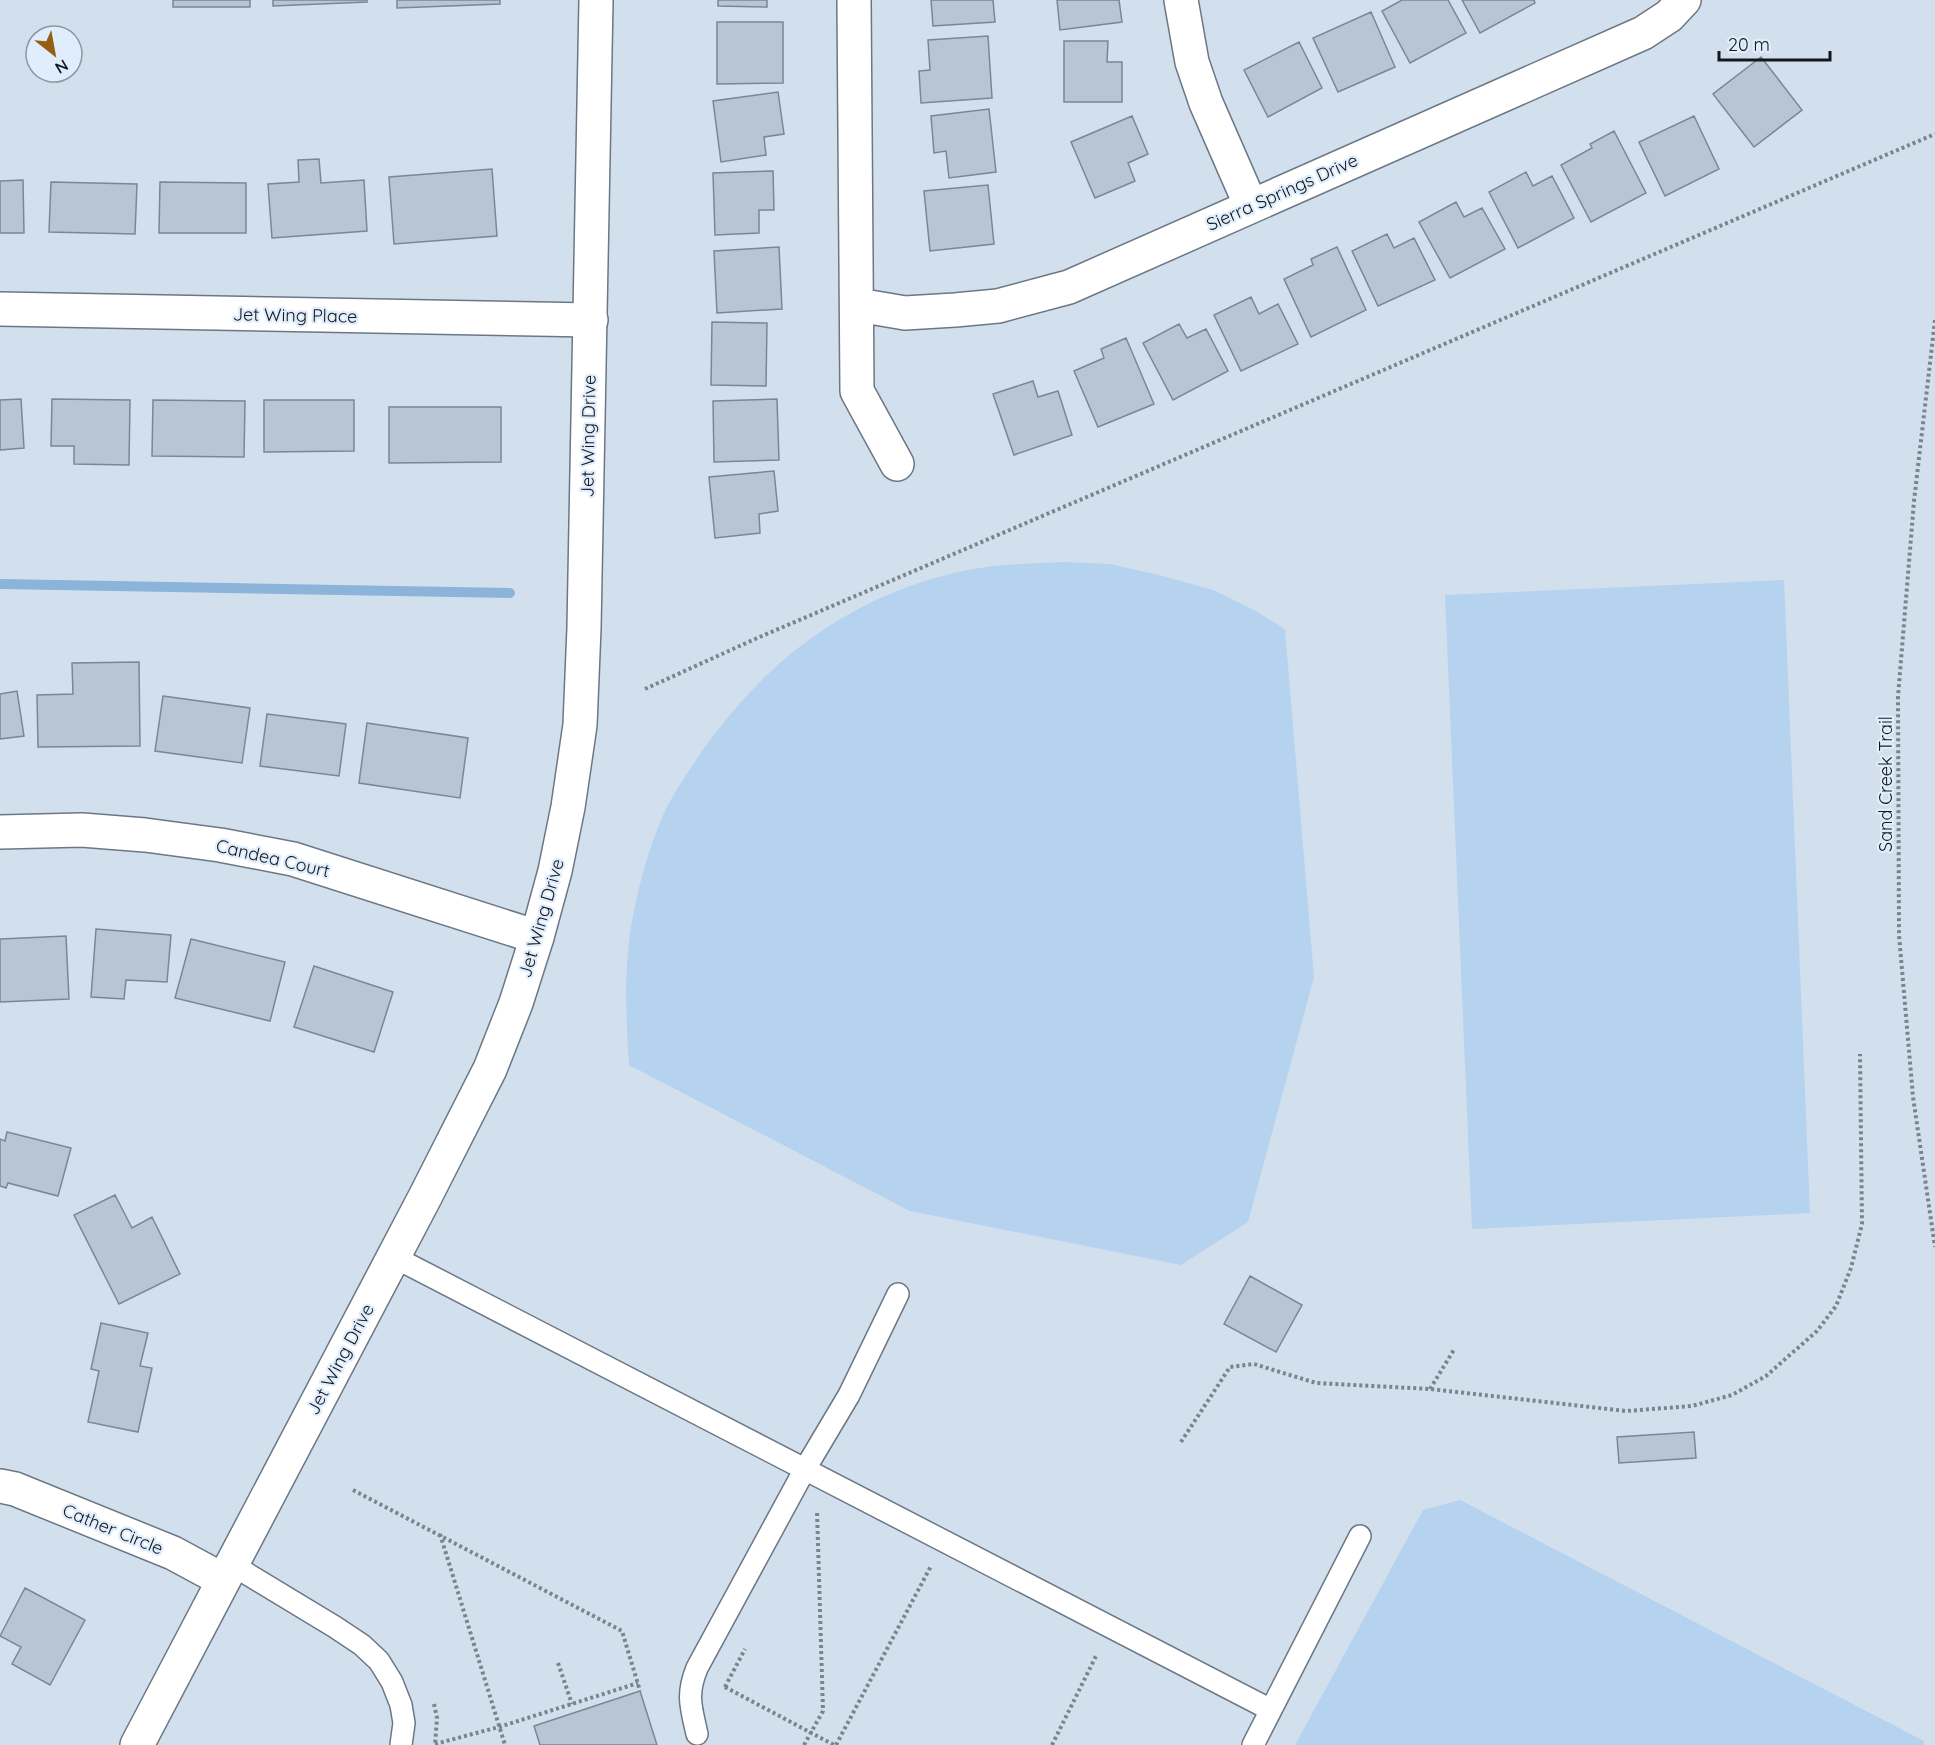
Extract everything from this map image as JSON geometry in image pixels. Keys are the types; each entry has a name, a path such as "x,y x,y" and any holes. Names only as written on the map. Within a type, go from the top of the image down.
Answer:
{"street":[{"name":"Jet Wing Drive","path":"137,1745 394,1257 490,1069 516,1003 555,871 580,725 591,320 596,0"},
{"path":"854,0 857,391 897,464"},
{"path":"1181,0 1192,62 1206,103 1251,206"},
{"name":"Sierra Springs Drive","path":"858,305 905,313 998,306 1069,287 1643,33 1669,15 1684,0"},
{"name":"Jet Wing Place","path":"0,309 591,320"},
{"name":"Candea Court","path":"0,832 82,830 145,835 220,845 293,859 537,937"},
{"name":"Cather Circle","path":"0,1486 172,1554 227,1572"}],"lane":[{"path":"394,1257 1271,1710"},
{"path":"697,1734 690,1700 694,1675 805,1469 849,1395 898,1294"},
{"path":"1253,1745 1360,1536"},
{"path":"227,1572 335,1627 362,1645 379,1661 392,1682 401,1705 404,1723 401,1745"}],"path":[{"path":"645,689 755,639 1935,134"},
{"name":"Sand Creek Trail","path":"1935,320 1914,501 1898,698 1899,935 1913,1097 1935,1247"},
{"path":"1181,1442 1230,1367 1254,1364 1316,1383 1430,1389 1626,1411 1692,1406 1732,1395 1766,1376 1817,1331 1836,1306 1851,1268 1862,1224 1860,1054"},
{"path":"1430,1389 1455,1348"},
{"path":"353,1490 622,1631 640,1691"},
{"path":"817,1510 828,1515"},
{"path":"812,1520 817,1510"},
{"path":"804,1745 824,1711 817,1510"},
{"path":"440,1534 505,1745"},
{"path":"724,1687 835,1745 944,1541"},
{"path":"931,1566 941,1571"},
{"path":"1052,1745 1110,1627"},
{"path":"723,1696 724,1687 746,1646"},
{"path":"558,1663 572,1704"},
{"path":"435,1743 500,1727 638,1683"}],"shaded area":[{"path":"1063,562 1110,564 1213,590 1254,610 1285,629 1314,977 1248,1222 1181,1265 910,1211 629,1065 626,1007 628,949 642,876 665,812 698,757 722,724 777,666 839,620 874,601 911,586 978,568"},
{"path":"1784,580 1810,1213 1472,1229 1445,595"},
{"path":"1460,1500 1924,1741 1923,1745 1295,1745 1423,1510"}],"building":[{"path":"173,0 250,0 250,7 173,7"},
{"path":"273,0 367,0 367,2 273,6"},
{"path":"397,0 500,0 500,4 397,8"},
{"path":"718,0 767,0 767,7 718,6"},
{"path":"931,0 993,0 995,22 933,26"},
{"path":"1057,0 1119,0 1122,22 1060,30"},
{"path":"1402,0 1448,0 1466,33 1410,63 1382,11"},
{"path":"1462,0 1534,0 1535,3 1480,33"},
{"path":"1371,12 1395,67 1338,92 1313,38"},
{"path":"717,22 783,22 783,83 717,84"},
{"path":"988,36 992,98 921,103 919,71 930,70 928,40"},
{"path":"1064,41 1108,41 1107,62 1122,62 1122,102 1064,102"},
{"path":"1299,42 1322,88 1268,117 1244,70"},
{"path":"1761,57 1802,110 1754,147 1713,94"},
{"path":"778,92 784,134 764,137 766,155 721,162 713,101"},
{"path":"989,109 996,172 949,178 946,151 934,153 931,116"},
{"path":"1132,116 1148,154 1128,163 1135,181 1095,198 1071,142"},
{"path":"1694,116 1719,169 1665,196 1639,142"},
{"path":"1614,131 1646,193 1591,222 1561,165 1592,148 1590,144"},
{"path":"319,159 321,183 364,180 367,231 272,238 268,184 299,182 298,160"},
{"path":"492,169 497,236 394,244 389,177"},
{"path":"773,171 774,210 759,210 759,233 715,235 713,173"},
{"path":"1526,172 1533,186 1552,176 1574,218 1518,248 1489,192"},
{"path":"23,180 24,233 0,233 0,181"},
{"path":"51,182 137,184 135,234 49,232"},
{"path":"160,182 246,183 246,233 159,233"},
{"path":"988,185 994,244 930,251 924,191"},
{"path":"1456,202 1464,217 1482,208 1505,249 1450,278 1419,222"},
{"path":"1387,234 1394,248 1414,238 1435,280 1378,306 1352,251"},
{"path":"779,247 782,309 717,313 714,251"},
{"path":"1337,247 1366,310 1311,337 1284,279 1313,265 1311,259"},
{"path":"1251,297 1259,314 1278,304 1298,344 1241,371 1214,315"},
{"path":"712,322 767,323 766,386 711,385"},
{"path":"1179,324 1187,338 1206,329 1228,371 1173,400 1143,343"},
{"path":"1126,338 1154,404 1098,427 1074,371 1104,358 1101,349"},
{"path":"1033,381 1038,397 1058,391 1072,435 1014,455 993,394"},
{"path":"21,399 24,448 0,450 0,400"},
{"path":"52,399 130,400 129,465 74,464 74,446 51,446"},
{"path":"777,399 779,460 714,462 713,401"},
{"path":"153,400 245,401 244,457 152,456"},
{"path":"264,400 354,400 354,451 264,452"},
{"path":"389,407 501,407 501,462 389,463"},
{"path":"774,471 778,511 759,514 760,533 715,538 709,477"},
{"path":"139,662 140,746 38,747 37,695 73,694 72,663"},
{"path":"17,691 24,736 0,739 0,694"},
{"path":"163,696 250,708 242,763 155,751"},
{"path":"267,714 346,724 339,776 260,766"},
{"path":"367,723 468,738 460,798 359,783"},
{"path":"96,929 171,935 167,982 126,980 124,999 91,997"},
{"path":"66,936 69,999 0,1002 0,939"},
{"path":"191,939 285,962 270,1021 175,998"},
{"path":"314,966 393,992 374,1052 294,1027"},
{"path":"7,1132 71,1148 58,1196 8,1183 6,1188 0,1186 0,1139 5,1141"},
{"path":"115,1195 132,1228 152,1217 180,1274 119,1304 74,1215"},
{"path":"1250,1276 1302,1305 1276,1352 1224,1324"},
{"path":"101,1323 148,1333 140,1366 152,1368 138,1432 88,1422 99,1371 91,1369"},
{"path":"1694,1432 1696,1458 1619,1463 1617,1437"},
{"path":"25,1588 85,1620 50,1685 12,1664 21,1647 0,1636"},
{"path":"640,1691 657,1745 540,1745 534,1726"}],"waterway":[{"path":"0,584 510,593"}]}
